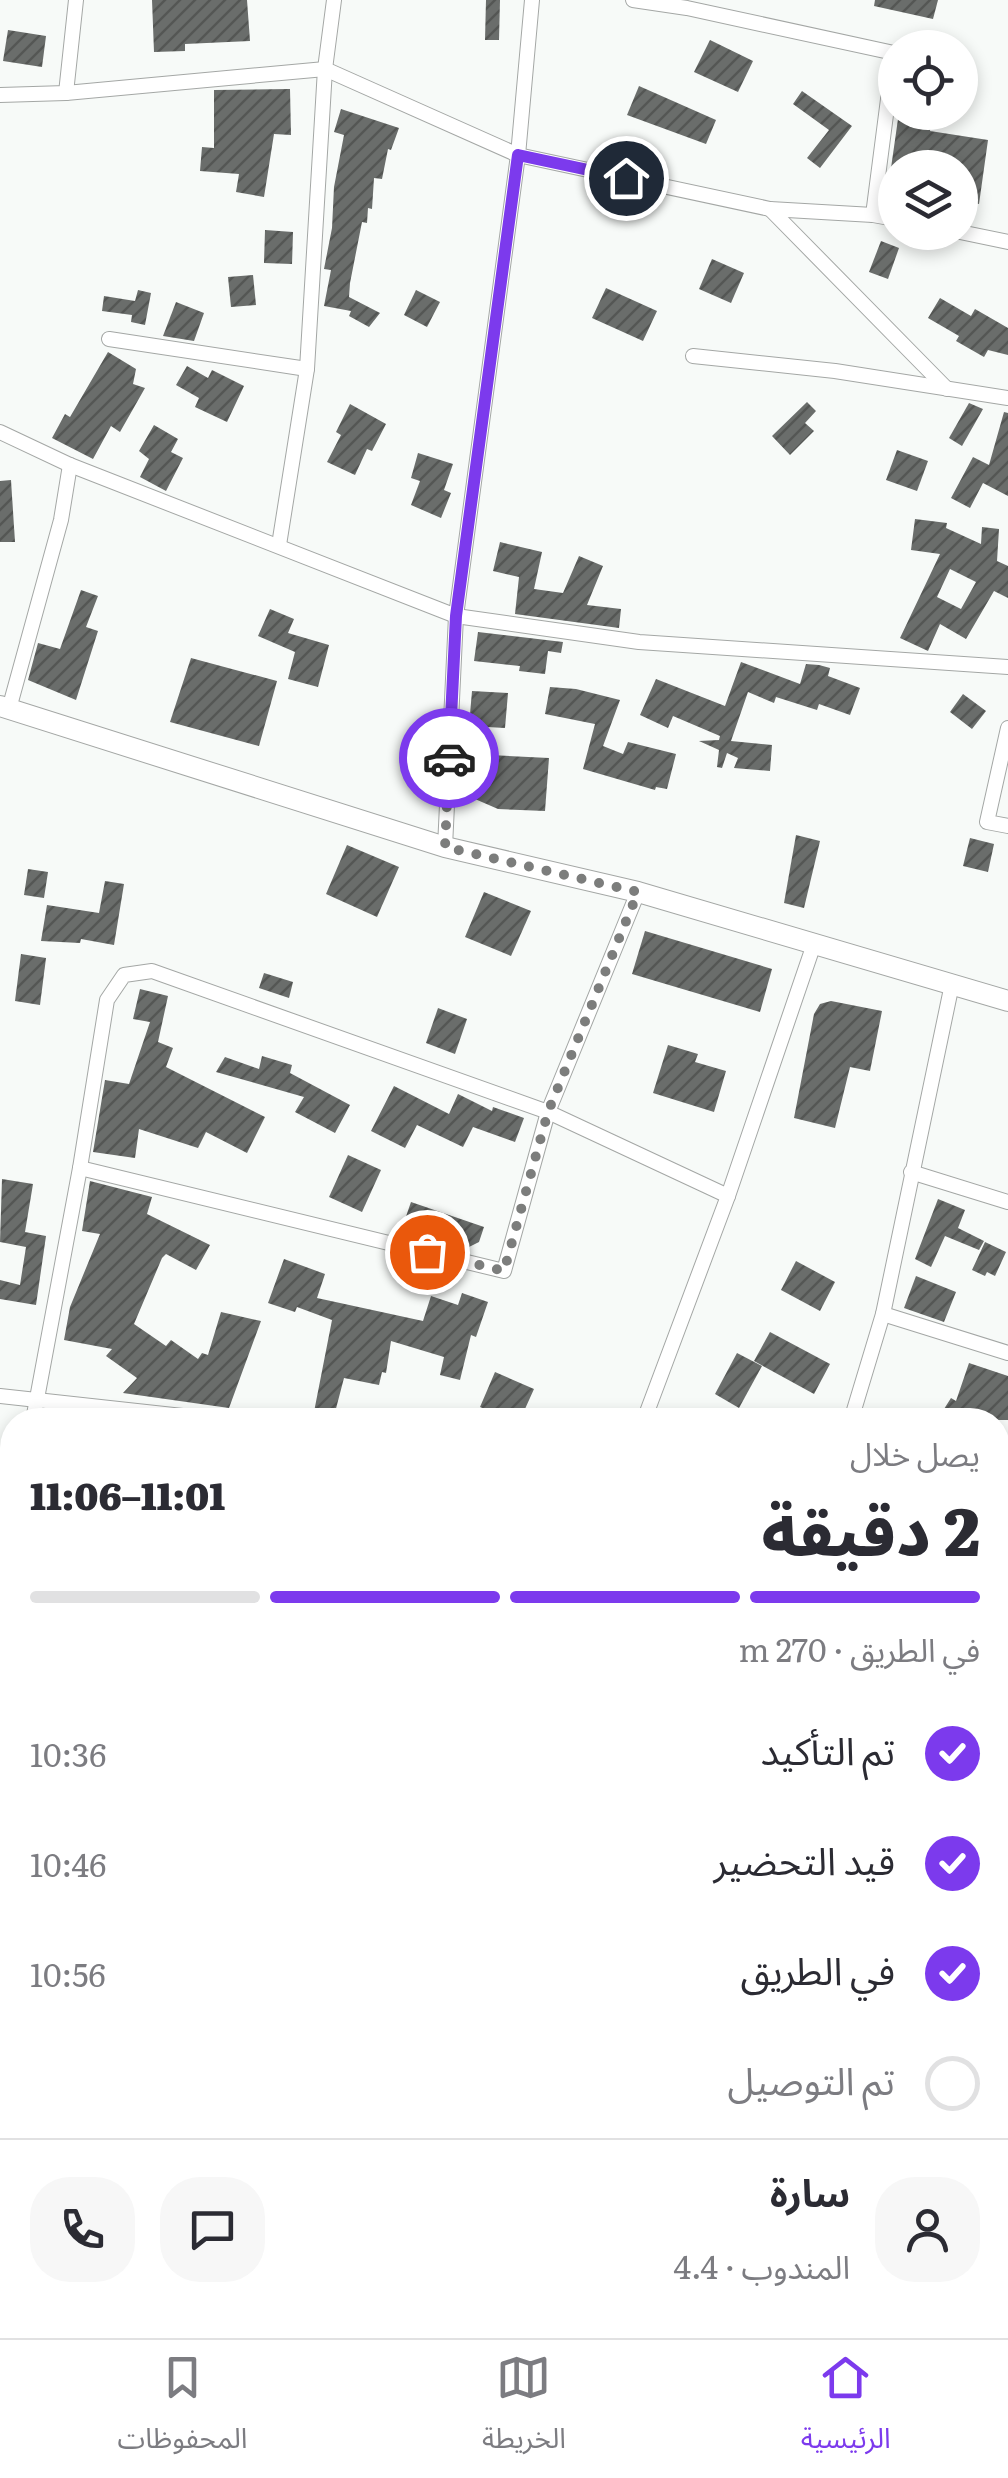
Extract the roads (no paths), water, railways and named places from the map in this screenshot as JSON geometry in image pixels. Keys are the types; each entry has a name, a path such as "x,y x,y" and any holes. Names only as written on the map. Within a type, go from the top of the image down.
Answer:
{"street":[{"path":"66,93 76,0"},
{"path":"280,546 307,368 325,70 334,0"},
{"path":"445,847 456,616 518,155 532,0"},
{"path":"633,0 688,4 894,53 873,215"},
{"path":"0,94 66,93 325,70 518,155 770,209 878,216"},
{"path":"770,209 947,389"},
{"path":"978,236 1008,242"},
{"path":"109,339 307,368"},
{"path":"693,356 835,371 1008,398"},
{"path":"0,432 70,464 456,616 639,642 1008,666"},
{"path":"70,464 61,520 5,707 445,847 638,892 1008,1000"},
{"path":"1008,728 986,822 1008,826"},
{"path":"80,1168 504,1271 548,1112 638,892"},
{"path":"648,1408 728,1196 814,944"},
{"path":"35,1408 107,1000 124,975 152,971 548,1112 728,1196"},
{"path":"855,1408 884,1314 952,984"},
{"path":"911,1172 1008,1202"},
{"path":"884,1314 1008,1353"},
{"path":"0,1396 115,1408"}]}
